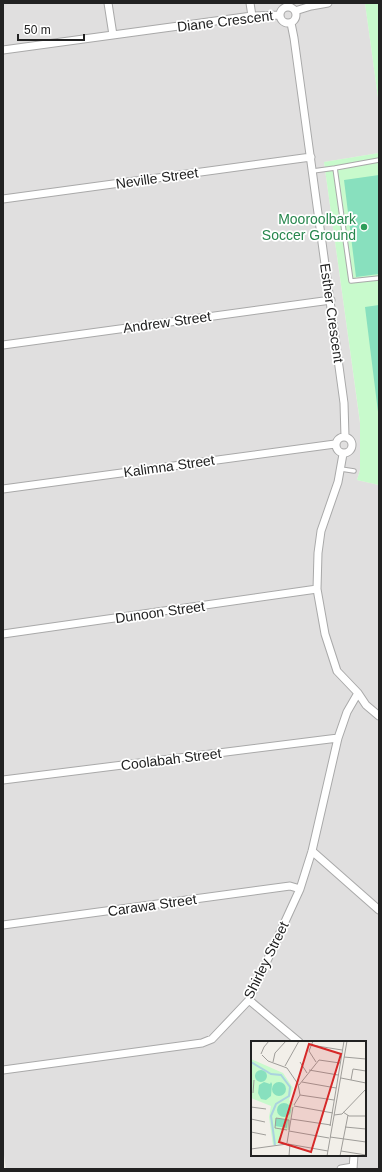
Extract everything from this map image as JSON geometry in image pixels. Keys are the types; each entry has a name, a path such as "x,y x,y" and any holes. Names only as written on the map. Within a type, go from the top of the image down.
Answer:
{"street":[{"path":"108,3 113,35"},
{"path":"250,3 252,16"},
{"path":"295,11 328,3"},
{"path":"287,7 292,8 295,11 296,17 291,23 284,22 280,15 282,10 287,7"},
{"name":"Diane Crescent","path":"3,50 252,16 280,15"},
{"name":"Esther Crescent","path":"291,23 331,300 344,403 345,437"},
{"name":"Neville Street","path":"3,199 311,157"},
{"name":"Andrew Street","path":"3,345 331,300"},
{"path":"345,437 351,441 352,447 349,452 343,454 336,450 335,444 339,438 345,437"},
{"name":"Kalimna Street","path":"3,489 335,444"},
{"path":"343,454 338,482 321,530 318,553 317,589 325,634 337,670 358,693 366,705 379,716"},
{"name":"Dunoon Street","path":"3,634 317,589"},
{"name":"Shirley Street","path":"3,1070 202,1043 212,1039 249,1000 300,889 312,851 338,738 347,712 358,693"},
{"name":"Coolabah Street","path":"3,780 338,738"},
{"path":"312,851 379,910"},
{"name":"Carawa Street","path":"3,925 290,886 300,889"},
{"path":"249,1000 298,1041"},
{"path":"341,1169 353,1168 354,1156"}],"lane":[{"path":"313,171 379,160"},
{"path":"335,168 351,282 379,278"},
{"path":"341,469 354,471"}],"shaded area":[{"path":"3,3 365,3 379,105 379,153 324,162 360,423 360,470 357,480 379,485 379,1169 6,1169 3,1148"}],"green space":[{"path":"365,3 379,3 379,105"},
{"path":"379,153 379,485 357,480 360,470 360,422 324,162"},
{"name":"Mooroolbark Soccer Ground","path":"379,175 379,274 356,277 344,180"},
{"path":"379,305 379,420 365,307"}],"place":[{"name":"Mooroolbark Soccer Ground","path":"364,227"}]}
